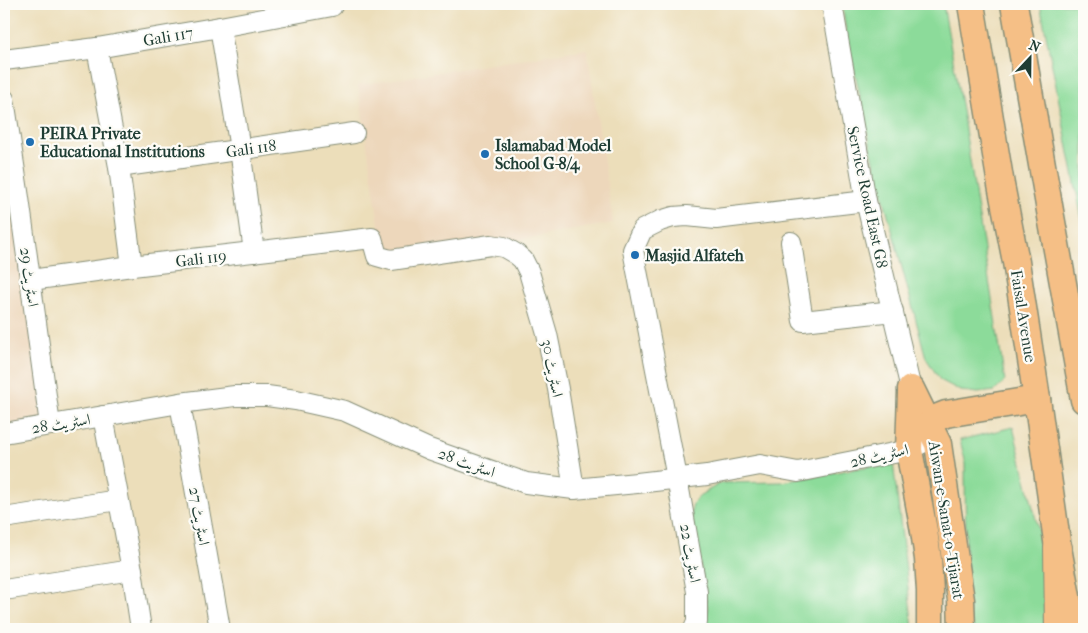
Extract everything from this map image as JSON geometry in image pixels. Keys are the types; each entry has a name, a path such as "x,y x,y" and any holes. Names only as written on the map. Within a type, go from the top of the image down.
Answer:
{"highway":[{"path":"1058,548 1059,629"}],"main road":[{"name":"Faisal Avenue","path":"971,4 1016,262 1058,548 1073,629"},
{"path":"1014,4 1047,194 1082,373 1084,400"},
{"name":"Aiwan-e-Sanat-o-Tijarat","path":"911,389 920,437 924,531 930,592 930,629"},
{"path":"920,437 936,418 946,414 1037,399"},
{"name":"Aiwan-e-Sanat-o-Tijarat","path":"920,437 938,444 961,600 962,629"},
{"path":"924,531 950,527"}],"street":[{"name":"Service Road East G8","path":"832,4 866,201 911,389"},
{"name":"Gali 117","path":"4,60 97,48 332,5"},
{"path":"220,27 240,149 254,252"},
{"path":"97,48 119,167 132,266"},
{"name":"اسٹریٹ 29","path":"4,98 50,425"},
{"name":"Gali 118","path":"119,167 354,133"},
{"name":"اسٹریٹ 22","path":"694,629 697,622 697,592 633,250 642,230 672,217 687,216 716,219 866,201"},
{"name":"Gali 119","path":"30,280 372,238 377,256 391,260 491,245 504,247 516,254"},
{"path":"791,242 803,321 893,311"},
{"name":"اسٹریٹ 30","path":"516,254 523,260 529,272 547,334 574,489"},
{"name":"اسٹریٹ 28","path":"4,433 180,403 236,396 267,396 296,400 345,411 429,449 526,483 574,489 707,475 760,465 798,472 920,437"},
{"name":"اسٹریٹ 27","path":"180,403 220,629"},
{"path":"103,416 132,570 141,629"},
{"path":"4,518 118,500"},
{"path":"4,590 132,570"}],"shaded area":[{"name":"Islamabad Model School G-8/4","path":"587,49 613,223 385,264 358,85"},
{"path":"14,222 53,427 4,435 4,223"}],"green space":[{"path":"842,4 943,4 961,104 1005,381 995,391 978,393 961,391 940,380 926,358 875,166"},
{"path":"1040,4 1084,4 1084,230"},
{"path":"1013,427 1045,556 1044,629 971,629 966,576 965,460 960,440"},
{"path":"893,462 913,629 701,629 708,610 691,512 693,503 702,494 721,483 782,482"}],"place":[{"name":"PEIRA Private Educational Institutions","path":"30,142"},
{"name":"Islamabad Model School G-8/4","path":"485,154"},
{"name":"Masjid Alfateh","path":"635,255"}]}
